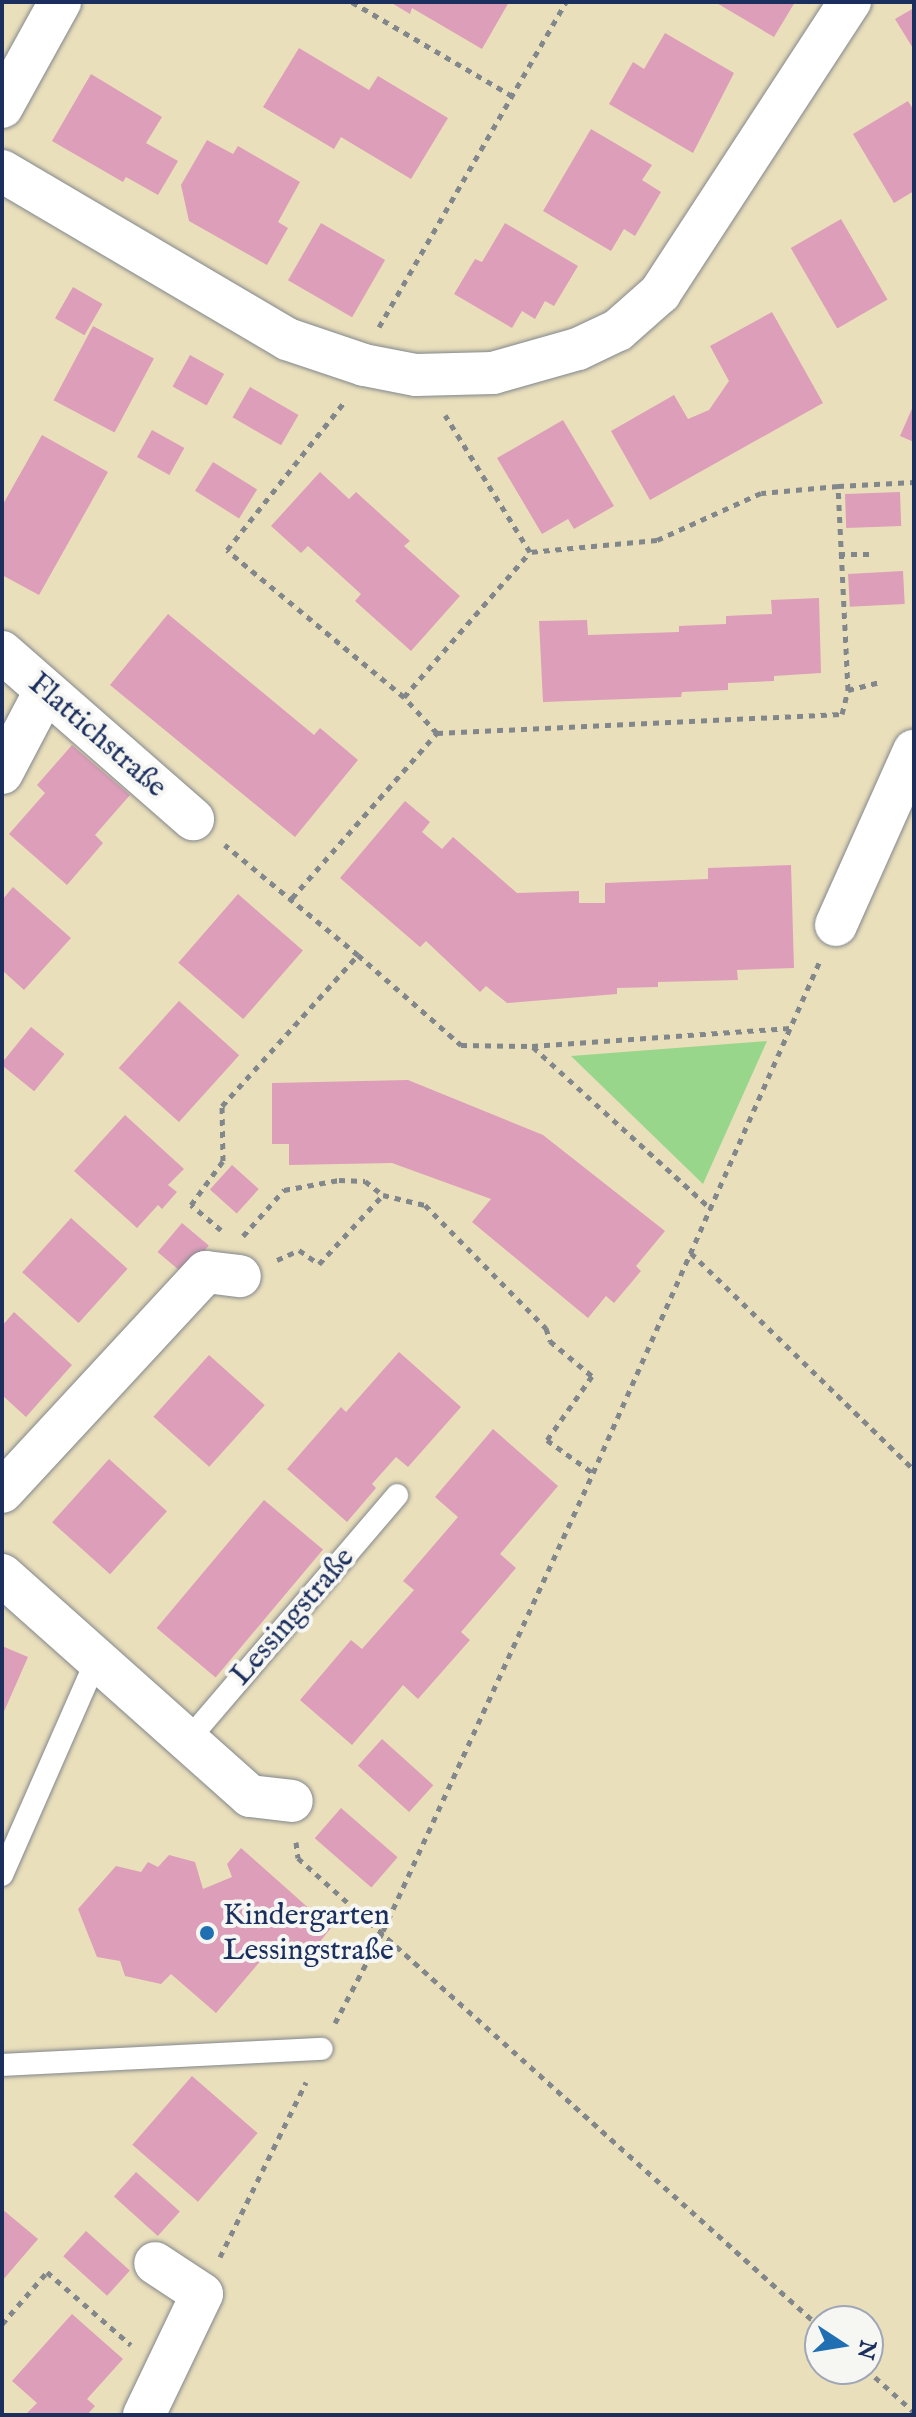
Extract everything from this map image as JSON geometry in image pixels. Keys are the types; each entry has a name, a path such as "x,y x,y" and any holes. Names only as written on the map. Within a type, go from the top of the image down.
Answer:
{"street":[{"path":"2,107 60,2"},
{"path":"2,171 287,339 364,365 416,375 493,373 578,349 618,330 660,293 850,2"},
{"name":"Flattichstraße","path":"2,652 193,819"},
{"path":"2,773 45,691"},
{"path":"836,925 914,751"},
{"path":"2,1492 206,1272 238,1259"},
{"path":"2,1575 250,1796 292,1801"},
{"path":"144,2415 202,2294 155,2263"}],"lane":[{"name":"Lessingstraße","path":"188,1740 397,1495"},
{"path":"2,1875 97,1659"},
{"path":"2,2065 322,2049"}],"path":[{"path":"352,2 512,96"},
{"path":"437,733 404,697 227,550 355,389 376,332 566,2"},
{"path":"416,375 440,407 530,552"},
{"path":"404,697 530,552 657,540 761,493 914,482"},
{"path":"292,898 437,733 842,714 848,690 838,486"},
{"path":"839,554 872,554"},
{"path":"848,690 880,682"},
{"path":"193,819 292,898 461,1045 532,1046 790,1028"},
{"path":"202,2294 383,1931 593,1473 836,925"},
{"path":"238,1259 191,1205 223,1161 222,1106 358,955"},
{"path":"532,1046 711,1209"},
{"path":"238,1259 284,1190 339,1180 365,1181 383,1195 425,1205 546,1328 550,1341 592,1376 547,1440 593,1473"},
{"path":"238,1259 299,1250 319,1264 383,1195"},
{"path":"691,1253 914,1470"},
{"path":"292,1801 298,1858 383,1931 804,2313"},
{"path":"2,2324 47,2272 164,2373"},
{"path":"884,2385 914,2412"}],"green space":[{"path":"767,1041 703,1184 571,1056"}],"building":[{"path":"390,2 509,2 482,49 412,8 410,14"},
{"path":"715,2 795,2 774,37"},
{"path":"914,8 914,50 895,19"},
{"path":"665,33 734,73 693,153 609,104 633,62 644,69"},
{"path":"299,48 369,90 378,76 448,118 411,179 341,137 334,149 263,107"},
{"path":"91,74 162,117 146,143 178,161 158,195 126,177 123,182 52,141"},
{"path":"908,101 914,111 914,191 894,203 853,134"},
{"path":"591,129 652,165 642,180 661,192 635,236 624,229 611,251 543,211"},
{"path":"207,140 233,154 238,146 300,182 278,222 288,228 267,265 189,221 181,185"},
{"path":"841,219 888,300 837,329 791,248"},
{"path":"321,223 385,260 352,317 288,280"},
{"path":"505,223 578,266 554,306 545,301 535,319 522,311 512,328 454,294 475,259 482,262"},
{"path":"73,287 102,304 84,335 55,318"},
{"path":"772,312 823,403 650,500 611,431 674,395 688,419 709,410 729,381 710,346"},
{"path":"93,326 154,358 114,433 54,400"},
{"path":"190,355 224,374 207,405 173,386"},
{"path":"250,387 298,415 281,445 232,417"},
{"path":"914,404 914,442 900,436"},
{"path":"563,420 614,506 574,529 568,519 542,534 497,458"},
{"path":"152,430 184,448 169,475 137,457"},
{"path":"42,435 108,472 39,595 2,575 2,506"},
{"path":"213,462 257,490 239,518 195,491"},
{"path":"320,472 349,499 356,492 410,541 404,546 460,596 411,651 355,601 361,594 308,546 301,553 271,526"},
{"path":"900,492 901,526 846,528 845,494"},
{"path":"903,571 905,604 850,607 848,574"},
{"path":"819,598 821,673 774,676 774,681 728,683 728,690 682,692 681,697 543,702 539,621 587,620 588,635 679,632 679,626 726,624 726,616 772,614 771,600"},
{"path":"168,614 314,735 320,728 358,760 295,837 110,685"},
{"path":"72,745 130,795 95,835 103,843 67,885 9,834 45,793 37,785"},
{"path":"405,801 430,822 422,832 442,849 453,837 517,893 579,891 579,903 605,903 605,883 708,879 708,868 791,865 794,968 737,970 738,980 658,982 658,987 617,988 617,994 507,1003 486,986 480,992 426,941 420,947 340,878"},
{"path":"13,887 71,938 24,990 2,970 2,900"},
{"path":"238,894 303,950 243,1019 178,963"},
{"path":"179,1001 239,1055 179,1122 119,1068"},
{"path":"31,1027 64,1054 34,1091 2,1065"},
{"path":"408,1080 543,1135 665,1231 636,1266 641,1271 614,1303 606,1296 588,1318 472,1222 491,1199 392,1163 289,1165 289,1144 272,1144 272,1083"},
{"path":"125,1115 184,1169 168,1185 177,1192 162,1209 158,1205 137,1228 74,1171"},
{"path":"232,1165 259,1189 237,1214 210,1190"},
{"path":"71,1218 127,1269 79,1323 22,1272"},
{"path":"182,1223 209,1245 184,1275 158,1252"},
{"path":"14,1312 72,1365 26,1417 2,1395 2,1326"},
{"path":"399,1352 461,1407 408,1467 396,1457 372,1484 376,1488 347,1522 287,1469 341,1407 346,1412"},
{"path":"209,1355 265,1405 209,1467 153,1417"},
{"path":"493,1429 558,1486 500,1554 516,1568 461,1632 470,1640 418,1699 403,1685 352,1745 300,1700 351,1640 362,1649 414,1590 403,1581 458,1517 435,1497"},
{"path":"109,1459 167,1511 110,1574 52,1522"},
{"path":"264,1500 323,1549 216,1677 157,1628"},
{"path":"2,1646 28,1657 2,1716"},
{"path":"382,1739 433,1785 409,1812 358,1766"},
{"path":"341,1808 398,1857 371,1887 315,1838"},
{"name":"Kindergarten Lessingstraße","path":"241,1848 331,1928 306,1959 280,1938 216,2013 171,1974 161,1984 125,1976 120,1961 97,1957 78,1909 116,1866 141,1872 148,1862 158,1867 169,1855 195,1862 203,1889 232,1877 227,1864"},
{"path":"192,2076 258,2133 198,2202 132,2145"},
{"path":"136,2172 180,2211 158,2236 114,2197"},
{"path":"2,2209 38,2239 2,2281"},
{"path":"86,2231 130,2270 107,2296 63,2256"},
{"path":"72,2314 123,2359 87,2399 95,2406 87,2415 25,2415 37,2403 12,2381"}],"place":[{"name":"Kindergarten Lessingstraße","path":"207,1933"}]}
